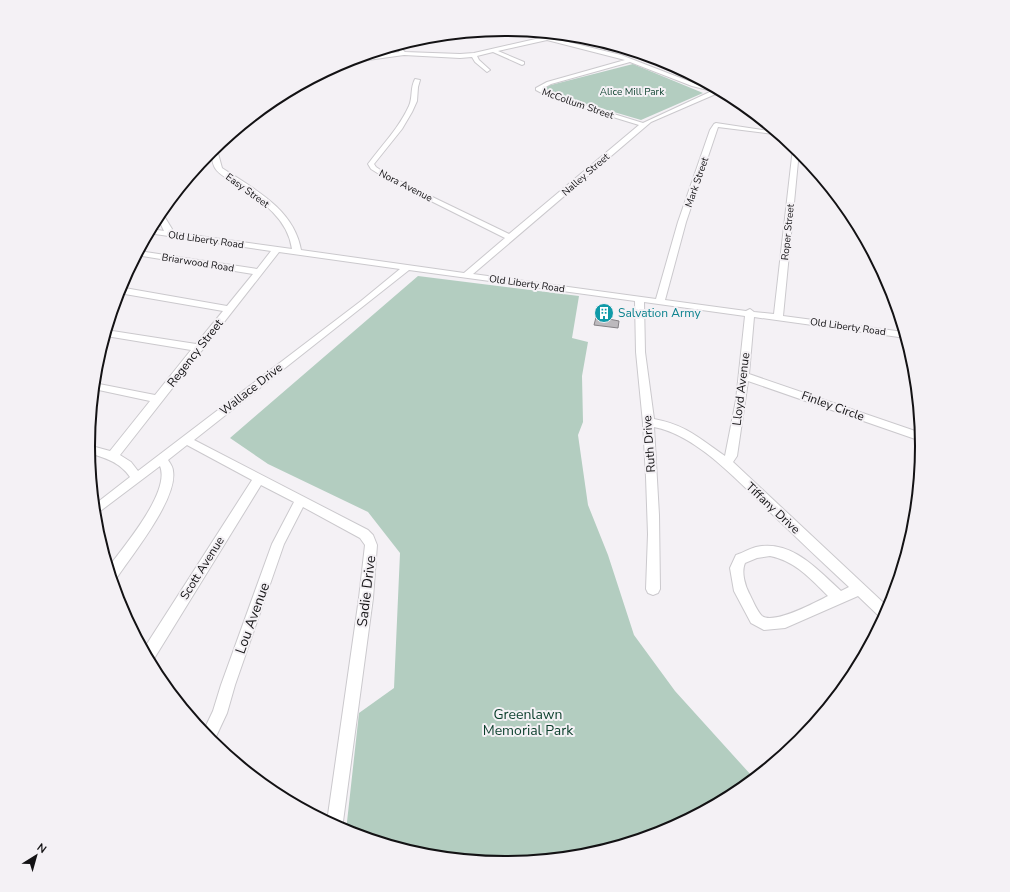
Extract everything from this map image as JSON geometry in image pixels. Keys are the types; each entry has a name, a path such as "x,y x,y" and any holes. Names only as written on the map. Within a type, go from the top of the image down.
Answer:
{"street":[{"path":"377,57 404,53 460,56 474,55 546,39"},
{"path":"556,40 600,50 631,60 704,88"},
{"path":"400,50 404,53"},
{"path":"494,51 522,63"},
{"path":"474,55 477,61 487,70"},
{"name":"McCollum Street","path":"631,60 549,83 538,89 554,97 644,125"},
{"path":"680,79 687,79"},
{"name":"Nora Avenue","path":"417,80 413,88 414,102 403,121 371,164 373,168 511,238"},
{"name":"Nalley Street","path":"468,275 644,125 714,93"},
{"name":"Mark Street","path":"660,301 682,222 716,125 769,133"},
{"name":"Easy Street","path":"215,156 216,164 220,169 269,202 294,237 297,244 297,252"},
{"name":"Roper Street","path":"778,316 795,156"},
{"path":"163,219 168,229 167,233"},
{"name":"Old Liberty Road","path":"156,232 899,333"},
{"name":"Regency Street","path":"113,455 277,249"},
{"name":"Briarwood Road","path":"143,254 259,272"},
{"name":"Wallace Drive","path":"100,506 364,303 408,267"},
{"path":"125,291 230,309"},
{"name":"Ruth Drive","path":"640,298 638,319 639,345 650,440 654,564 653,589"},
{"name":"Lloyd Avenue","path":"726,463 731,456 744,376 750,312"},
{"path":"111,334 199,348"},
{"name":"Finley Circle","path":"744,376 915,435"},
{"path":"100,387 159,399"},
{"name":"Tiffany Drive","path":"648,422 669,426 683,432 726,463 881,609"},
{"name":"Sadie Drive","path":"186,440 364,534 369,539 371,545 366,598 336,819"},
{"path":"95,451 113,455 128,466 137,478"},
{"path":"115,570 163,497 168,472 162,458"},
{"name":"Scott Avenue","path":"150,652 259,479"},
{"name":"Lou Avenue","path":"211,732 220,713 228,685 278,544 301,500"},
{"path":"839,598 792,556 781,552 763,551 749,554 740,559 736,568 741,591 750,610 756,619 764,624 785,622 839,598 859,589"}],"green space":[{"name":"Alice Mill Park","path":"633,64 703,93 641,120 546,92 543,87"},
{"name":"Greenlawn Memorial Park","path":"418,276 579,296 572,338 588,342 582,376 583,422 578,435 588,505 608,555 634,635 675,691 750,774 710,801 662,825 611,842 559,852 505,856 451,852 399,842 347,824 359,713 394,688 400,553 368,512 268,464 230,438"}],"building":[{"name":"Salvation Army","path":"599,306 611,308 609,319 619,321 618,328 594,325"}],"place":[{"name":"Salvation Army","path":"604,313"}]}
